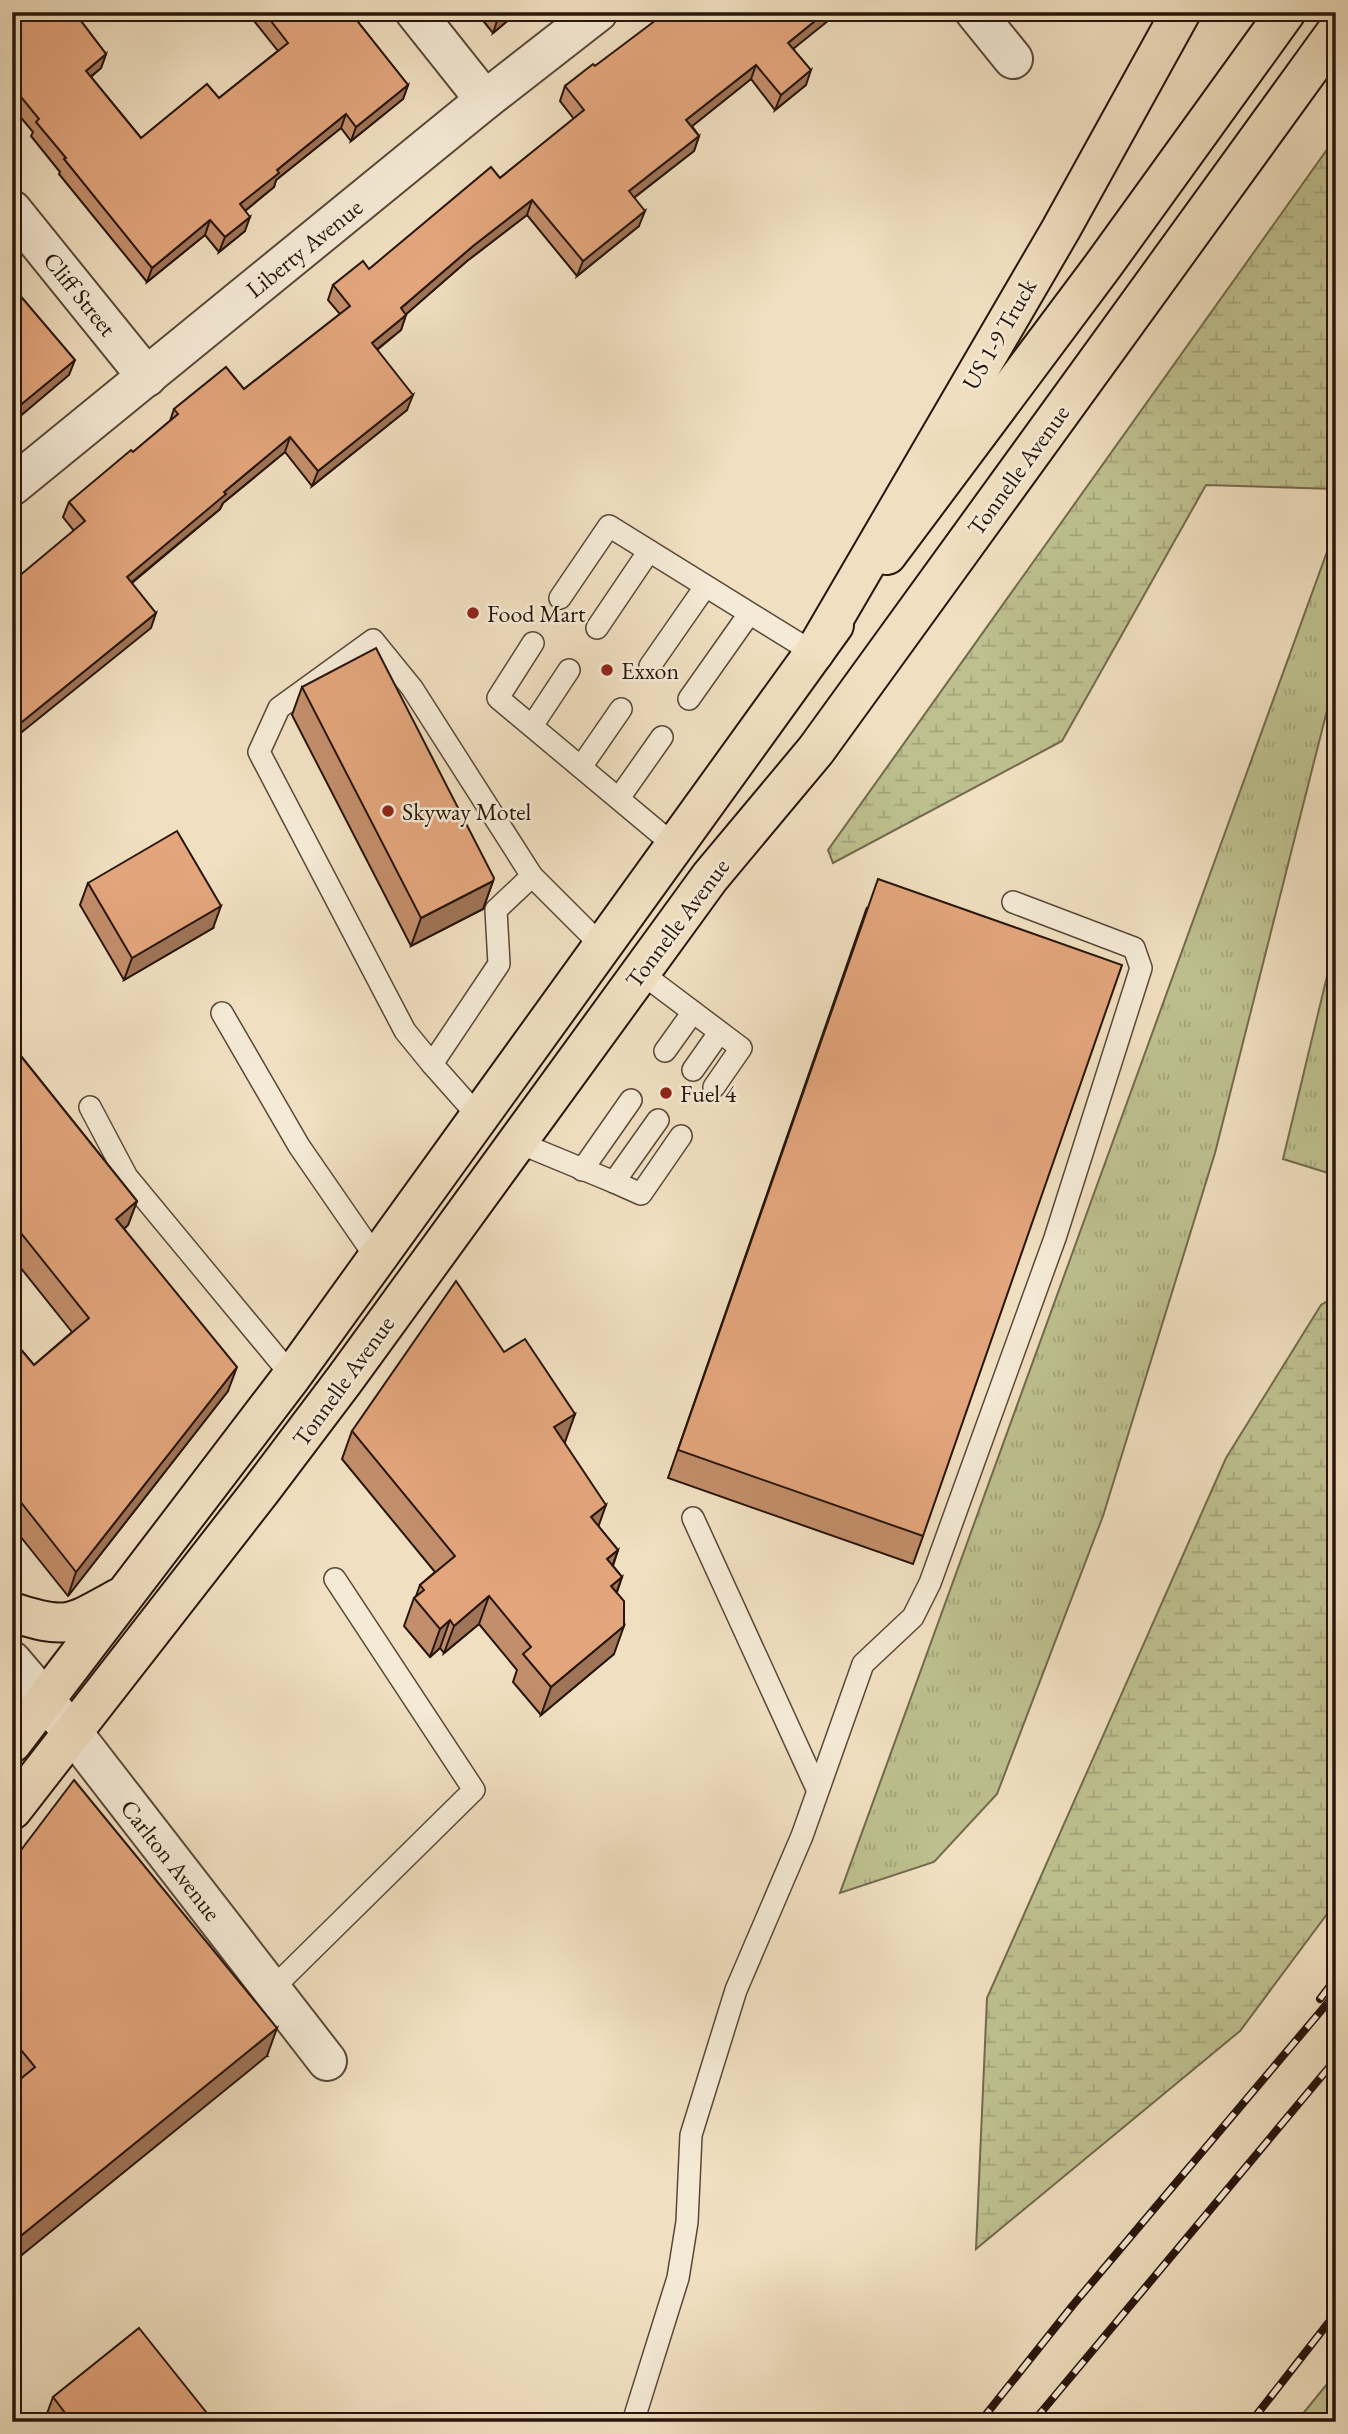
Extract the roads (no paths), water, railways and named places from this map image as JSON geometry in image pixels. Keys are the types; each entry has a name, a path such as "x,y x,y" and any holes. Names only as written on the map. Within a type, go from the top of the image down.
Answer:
{"highway":[{"name":"US 1-9 Truck","path":"814,653 1060,229 1181,12"},
{"name":"Tonnelle Avenue","path":"12,1742 292,1376 814,653 1102,267 1286,12"},
{"name":"Tonnelle Avenue","path":"12,1810 320,1412 710,877 816,750 1336,32"},
{"path":"12,1612 46,1623 74,1622 127,1594"}],"street":[{"path":"415,12 485,100"},
{"name":"Liberty Avenue","path":"12,486 485,100 598,12"},
{"path":"975,12 1013,59"},
{"name":"Cliff Street","path":"12,211 147,377"},
{"name":"Carlton Avenue","path":"12,1661 73,1734 327,2061"}],"lane":[{"path":"560,598 609,526 814,653"},
{"path":"597,628 649,551"},
{"path":"650,666 705,587"},
{"path":"689,699 750,614"},
{"path":"479,1117 405,1031 259,752 279,708 373,640 412,688 532,876 602,946"},
{"path":"533,643 498,698 675,846"},
{"path":"531,726 569,670"},
{"path":"581,766 621,709"},
{"path":"619,798 662,737"},
{"path":"432,1064 499,964 496,910 532,876"},
{"path":"633,2422 678,2278 687,2222 691,2135 736,1990 802,1836 863,1664 914,1617 930,1583 1055,1238 1141,968 1134,948 1013,902"},
{"path":"640,972 741,1048 714,1087"},
{"path":"665,1051 693,1012"},
{"path":"222,1013 299,1146 377,1259"},
{"path":"693,1070 719,1032"},
{"path":"582,1170 631,1100"},
{"path":"90,1107 127,1177 292,1376"},
{"path":"614,1182 658,1120"},
{"path":"517,1142 641,1194 681,1136"},
{"path":"694,1518 817,1789"},
{"path":"272,1989 474,1790 335,1579"}],"railway":[{"path":"1320,1999 1336,1978"},
{"path":"980,2422 1073,2305 1336,1993"},
{"path":"1033,2422 1336,2059"},
{"path":"1251,2422 1336,2313"}],"place":[{"name":"Food Mart","path":"473,613"},
{"name":"Exxon","path":"607,670"},
{"name":"Skyway Motel","path":"388,811"},
{"name":"Fuel 4","path":"666,1093"}]}
